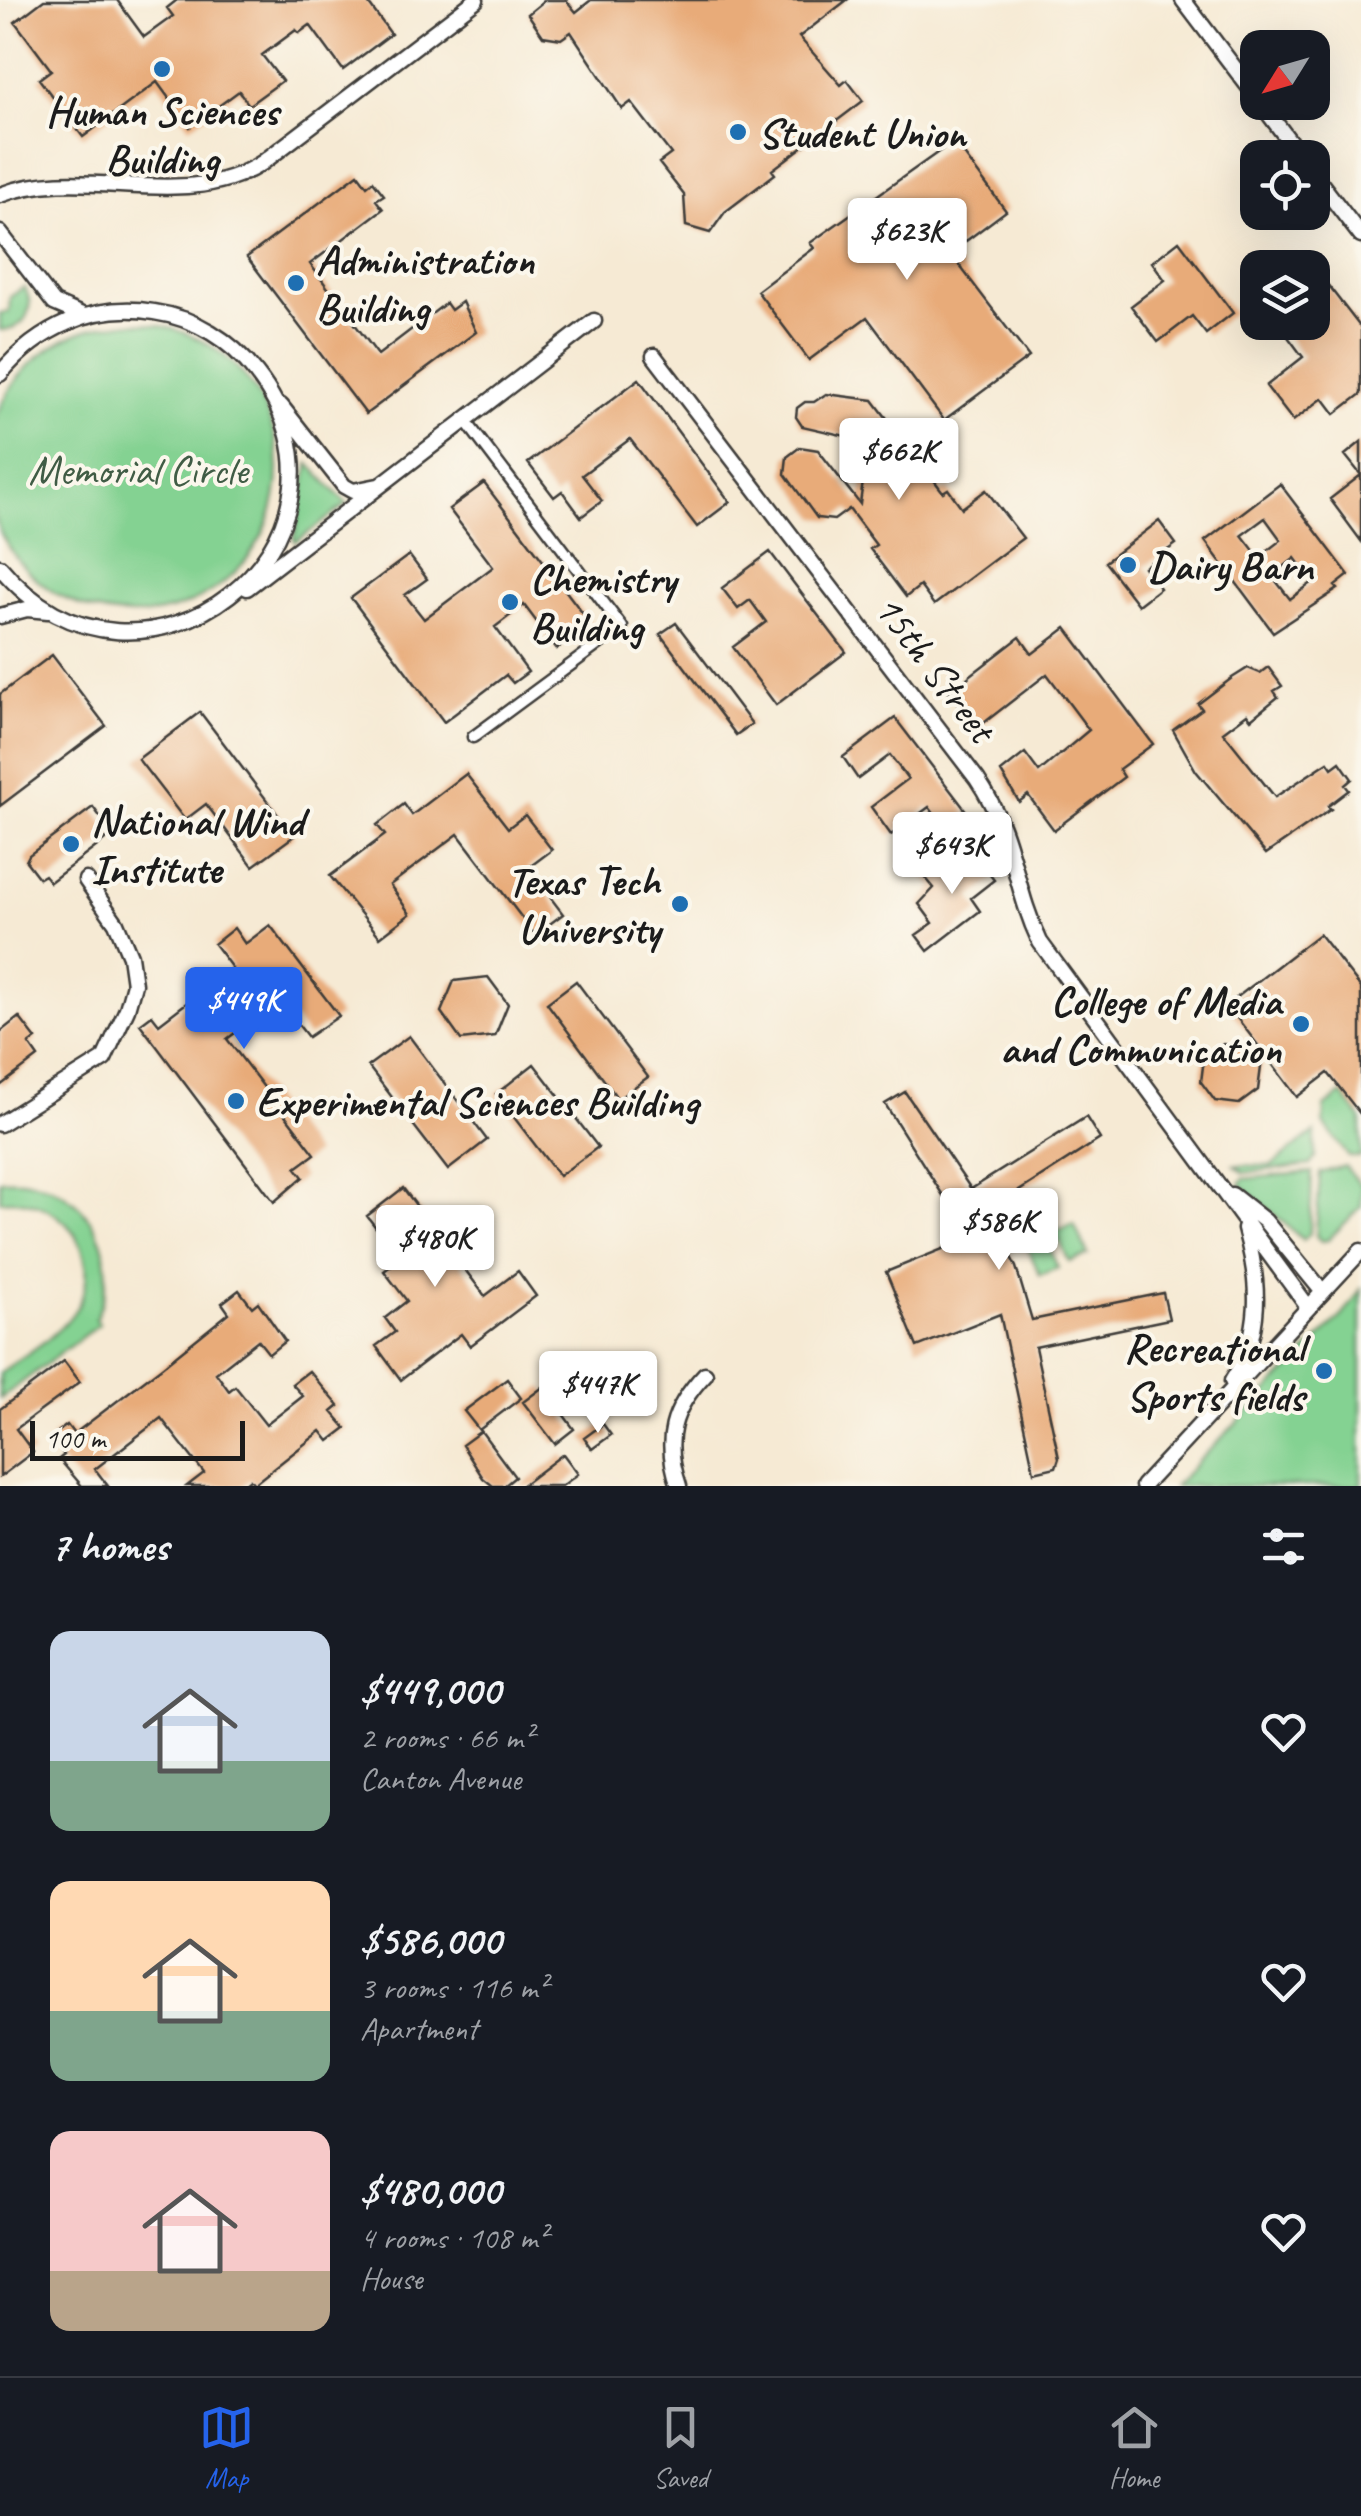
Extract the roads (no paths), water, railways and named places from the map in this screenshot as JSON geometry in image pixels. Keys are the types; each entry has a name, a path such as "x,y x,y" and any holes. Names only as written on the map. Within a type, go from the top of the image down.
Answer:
{"street":[{"path":"1184,0 1240,75"},
{"path":"0,194 42,184 185,187 236,177 262,163 467,3"},
{"path":"1273,120 1288,140"},
{"path":"1330,196 1361,236"},
{"path":"0,233 54,303 85,316"},
{"path":"0,374 35,340 85,316 140,310 186,320 239,353 344,486 364,491 379,486"},
{"path":"0,567 21,590 52,612 90,627 137,632 183,623 271,572 594,321"},
{"name":"15th Street","path":"654,356 977,779 1008,834 1028,918 1040,942 1308,1307"},
{"path":"225,601 267,555 286,512 289,449 268,390"},
{"path":"465,420 622,627 473,737"},
{"path":"0,616 27,609 52,612"},
{"path":"0,1124 104,1058 128,1010 134,984 130,956 116,923 86,880"},
{"path":"1212,1412 1242,1363 1258,1309 1249,1244 1224,1188"},
{"name":"15th Street","path":"1224,1188 1265,1220 1322,1291"},
{"path":"1143,1486 1361,1251"},
{"path":"680,1486 671,1454 672,1420 705,1374"}],"place":[{"name":"Human Sciences Building","path":"162,69"},
{"name":"Student Union","path":"738,132"},
{"name":"Administration Building","path":"296,283"},
{"name":"Dairy Barn","path":"1128,565"},
{"name":"Chemistry Building","path":"510,602"},
{"name":"National Wind Institute","path":"71,844"},
{"name":"Texas Tech University","path":"680,904"},
{"name":"College of Media and Communication","path":"1301,1024"},
{"name":"Experimental Sciences Building","path":"236,1101"},
{"name":"Recreational Sports fields","path":"1324,1371"}],"park label":[{"name":"Memorial Circle","path":"138,469"}]}
